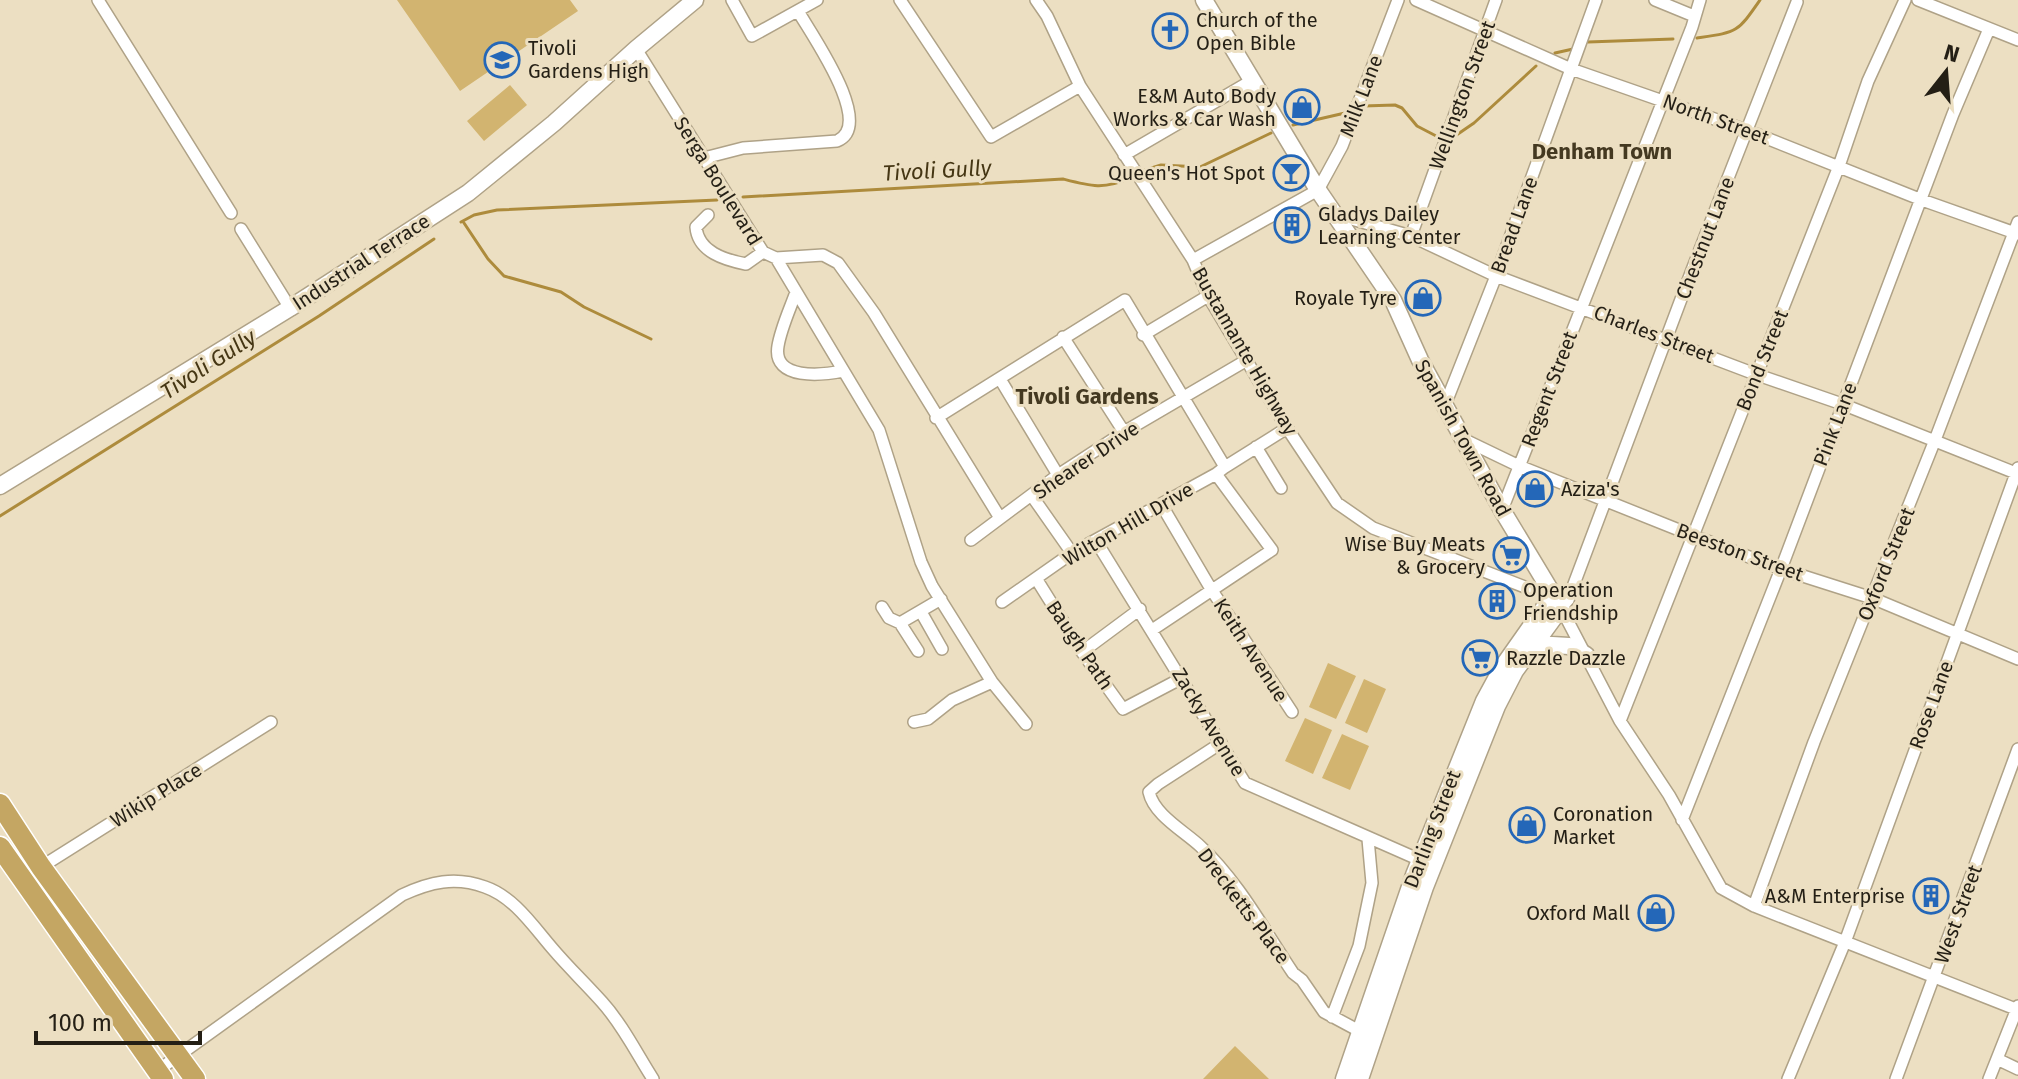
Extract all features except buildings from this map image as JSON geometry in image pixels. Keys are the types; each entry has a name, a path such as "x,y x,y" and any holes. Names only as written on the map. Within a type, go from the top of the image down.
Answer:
{"highway":[{"path":"0,804 41,867 195,1079"},
{"path":"0,847 160,1075"}],"street":[{"path":"98,0 231,213"},
{"name":"Industrial Terrace","path":"0,486 290,308 468,193 695,0"},
{"path":"732,0 752,36 817,0"},
{"path":"900,0 991,137 1080,86"},
{"name":"Bustamante Highway","path":"1036,0 1047,16 1080,86 1193,260 1208,296 1287,428 1337,503 1373,528 1554,596"},
{"name":"Spanish Town Road","path":"1204,0 1318,190 1393,300 1420,360 1502,510 1554,596 1620,721 1669,795 1721,888 1754,906 2018,1008"},
{"name":"Milk Lane","path":"1318,190 1342,146 1398,0"},
{"name":"North Street","path":"1416,0 1571,69 1746,130 1922,200 2016,229"},
{"name":"Wellington Street","path":"1411,236 1496,0"},
{"name":"Bread Lane","path":"1445,405 1496,276 1596,0"},
{"path":"1655,0 1694,16"},
{"name":"Regent Street","path":"1502,510 1700,0"},
{"name":"Bond Street","path":"1620,721 1839,166 1868,81 1905,0"},
{"path":"1918,0 2018,40"},
{"name":"Chestnut Lane","path":"1554,596 1568,600 1797,2"},
{"path":"704,158 743,148 837,141 849,131 850,112 842,91 798,11"},
{"name":"Pink Lane","path":"1682,820 1781,569 1953,114 1989,29"},
{"name":"Serga Boulevard","path":"636,49 763,252 776,258 823,255 833,258 874,313 1000,518"},
{"path":"1124,155 1251,81"},
{"path":"1193,260 1318,190"},
{"name":"Charles Street","path":"1334,214 1411,236 1496,276 2017,472"},
{"path":"708,215 696,227 697,236 707,250 732,262 746,264 763,252"},
{"path":"241,229 290,308"},
{"name":"Oxford Street","path":"1754,906 1814,742 2016,229"},
{"path":"776,258 879,430 921,562 992,682 1026,724"},
{"path":"796,292 777,349 780,361 793,372 809,376 843,371"},
{"path":"1143,335 1208,296"},
{"path":"936,418 1125,300 1143,335 1185,397 1221,471 1272,550 1152,630"},
{"path":"1063,337 1124,432"},
{"name":"Shearer Drive","path":"971,540 1058,475 1124,432 1247,360"},
{"path":"1000,379 1058,475"},
{"name":"Wilton Hill Drive","path":"1002,602 1072,553 1221,471 1287,428"},
{"name":"Beeston Street","path":"1464,440 1519,466 1694,536 1781,569 1872,598 2018,659"},
{"path":"1256,447 1281,488"},
{"name":"Rose Lane","path":"1788,1079 1845,942 2017,472"},
{"path":"1032,496 1072,553"},
{"name":"Keith Avenue","path":"1161,504 1211,589 1292,712"},
{"name":"Zacky Avenue","path":"1096,541 1245,783 1420,860"},
{"name":"Baugh Path","path":"1037,580 1082,652 1123,709 1182,678"},
{"name":"Darling Street","path":"1344,1079 1366,1035 1491,720 1508,683 1535,644 1554,596"},
{"name":"Darling Street","path":"1360,1079 1366,1035 1420,860 1490,690 1554,596"},
{"path":"900,623 941,599"},
{"path":"882,607 889,618 900,623 918,651"},
{"path":"1082,652 1140,609"},
{"path":"921,612 942,649"},
{"path":"1535,644 1569,646 1586,655"},
{"path":"914,722 928,719 952,700 992,682"},
{"name":"Wikip Place","path":"41,867 271,722"},
{"name":"Drecketts Place","path":"1221,743 1158,784 1149,792 1150,799 1211,858 1236,888 1293,973 1302,980 1324,1012 1366,1035"},
{"name":"West Street","path":"1896,1079 2018,749"},
{"path":"1332,1017 1359,946 1372,883 1368,839"},
{"path":"160,1075 178,1056 402,895 443,881 464,882 502,895 519,910 604,1003 653,1079"},
{"path":"1989,1079 2018,1008"},
{"path":"1997,1059 2018,1069"}],"shaded area":[{"path":"397,0 570,0 578,11 460,91"},
{"path":"510,85 527,105 484,141 467,121"},
{"path":"1328,663 1356,676 1336,719 1309,707"},
{"path":"1364,679 1386,689 1367,733 1345,723"},
{"path":"1305,718 1332,730 1313,774 1285,761"},
{"path":"1342,734 1369,746 1350,790 1322,778"},
{"path":"1235,1046 1269,1079 1203,1079"}],"waterway":[{"name":"Tivoli Gully","path":"1697,38 1735,29 1760,0"},
{"name":"Tivoli Gully","path":"1588,42 1673,39"},
{"name":"Tivoli Gully","path":"1555,53 1573,49"},
{"name":"Tivoli Gully","path":"1455,136 1474,123 1536,66"},
{"name":"Tivoli Gully","path":"1363,106 1395,105 1402,108 1417,126 1440,138"},
{"name":"Tivoli Gully","path":"1293,125 1345,113"},
{"name":"Tivoli Gully","path":"1145,170 1161,165 1200,167 1271,133"},
{"name":"Tivoli Gully","path":"743,197 1063,179 1104,185 1130,178"},
{"name":"Tivoli Gully","path":"461,222 474,215 497,210 717,200"},
{"path":"464,223 488,259 504,276 561,292 584,307 651,339"},
{"name":"Tivoli Gully","path":"0,516 319,316 434,239"}],"place":[{"name":"Church of the Open Bible","path":"1170,31"},
{"name":"Tivoli Gardens High","path":"502,60"},
{"name":"E&M Auto Body Works & Car Wash","path":"1302,107"},
{"name":"Queen's Hot Spot","path":"1291,173"},
{"name":"Gladys Dailey Learning Center","path":"1292,225"},
{"name":"Royale Tyre","path":"1423,298"},
{"name":"Aziza's","path":"1535,489"},
{"name":"Wise Buy Meats & Grocery","path":"1511,555"},
{"name":"Operation Friendship","path":"1497,601"},
{"name":"Razzle Dazzle","path":"1480,658"},
{"name":"Coronation Market","path":"1527,825"},
{"name":"A&M Enterprise","path":"1931,896"},
{"name":"Oxford Mall","path":"1656,913"}],"district":[{"name":"Denham Town","path":"1602,151"},
{"name":"Tivoli Gardens","path":"1087,396"}]}
